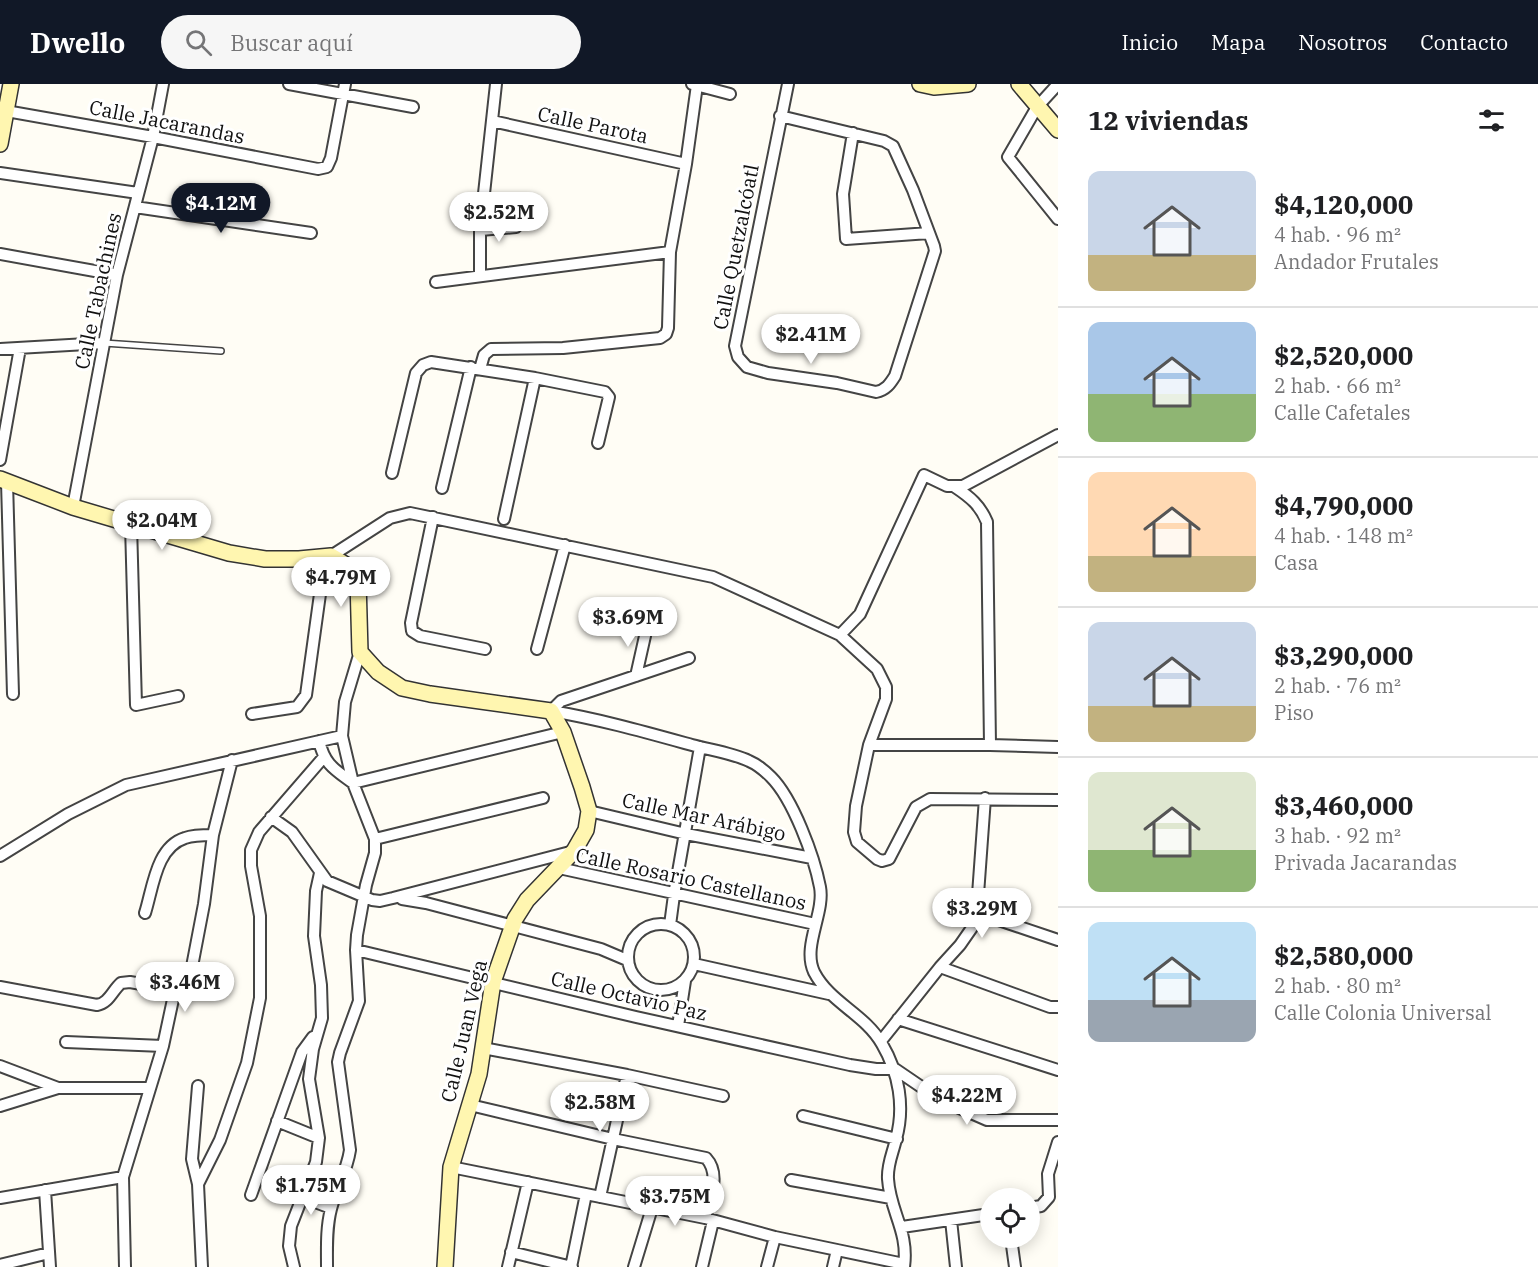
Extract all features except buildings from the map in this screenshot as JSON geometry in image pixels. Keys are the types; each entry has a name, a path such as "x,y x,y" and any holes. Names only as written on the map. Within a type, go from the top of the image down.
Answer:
{"street":[{"path":"0,144 3,111 11,84"},
{"name":"Calle Tabachines","path":"73,507 117,274 153,137 163,84"},
{"path":"289,84 344,89 413,107"},
{"path":"480,276 480,230 496,84"},
{"path":"442,488 475,368 491,349 563,348 660,338 666,334 670,252 686,164 694,84 730,94"},
{"name":"Calle Quetzalcóatl","path":"780,116 884,141 893,146 929,233 935,251 895,375 889,385 876,392 837,383 768,374 747,367 738,357 735,345 751,273 780,116 788,84"},
{"path":"920,84 934,87 968,84"},
{"path":"1019,84 1058,130"},
{"path":"1058,84 1037,107 1008,157 1058,219"},
{"name":"Calle Jacarandas","path":"3,111 318,169 327,167 331,158 344,89"},
{"name":"Calle Parota","path":"492,121 686,164"},
{"path":"853,133 843,194 846,239 929,233"},
{"path":"0,172 138,193"},
{"path":"135,207 311,233"},
{"path":"480,230 516,227"},
{"path":"436,282 670,252"},
{"path":"0,254 117,274"},
{"path":"0,349 104,343"},
{"path":"0,460 20,348"},
{"path":"392,473 416,373 423,365 431,362 535,378 607,394 609,397 598,443"},
{"path":"504,519 535,378"},
{"path":"956,487 963,486 1058,435"},
{"path":"840,635 860,614 924,475 956,487 975,500 982,509 987,522 990,745"},
{"path":"14,694 3,480 73,507 229,553 265,559 328,557 346,565 358,581 360,652 345,702 342,736 353,783 375,839 375,853 364,898 356,950 359,1001 339,1053 338,1062 350,1150 348,1163 331,1208 327,1267"},
{"path":"252,714 297,707 306,695 328,557 390,518 410,513 713,577 840,635 877,669 886,687 886,699 869,745 856,806 854,832 857,842 877,859 882,861 889,859 916,807 930,799 1058,800"},
{"path":"433,517 411,623 412,631 420,636 486,649"},
{"path":"130,525 136,705 178,696"},
{"path":"537,650 566,545"},
{"path":"636,676 647,627"},
{"path":"360,652 378,672 402,688 551,711 618,725 750,761 770,776 785,795 812,858 821,890 811,946 813,970 829,994 859,1017 881,1041 895,1069 902,1110 897,1139 889,1160 888,1179 891,1198 905,1242 904,1266 709,1220 451,1167"},
{"path":"551,711 561,701 689,658"},
{"path":"551,711 563,732 589,811"},
{"path":"319,741 323,758 353,783 563,732"},
{"path":"0,856 68,814 126,785 342,736"},
{"path":"869,745 1058,747"},
{"path":"670,925 700,747"},
{"path":"198,1184 220,1140 247,1063 260,998 260,916 251,866 251,850 259,832 323,758"},
{"path":"0,987 97,1005 103,1004 121,983 130,982 175,990 183,986 190,977 204,904 213,835 232,760"},
{"path":"375,839 543,798"},
{"path":"881,1041 960,945 976,922 986,798"},
{"name":"Calle Mar Arábigo","path":"589,811 686,834 812,858"},
{"name":"Calle Juan Vega","path":"445,1267 451,1167 478,1074 493,982 513,927 527,900 574,851 586,830 589,811"},
{"path":"271,818 292,832 327,881 364,898"},
{"path":"145,913 162,858 171,844 185,837 213,835"},
{"name":"Calle Rosario Castellanos","path":"364,898 380,901 574,851"},
{"name":"Calle Rosario Castellanos","path":"559,868 674,895 815,924"},
{"path":"294,1267 289,1246 291,1226 316,1162 319,1138 309,1079 322,1018 321,985 314,936 316,891 320,873"},
{"path":"393,898 426,903 601,949 627,960"},
{"path":"978,913 1058,940"},
{"path":"678,1026 685,981 694,964 693,947 684,933 670,925 654,924 639,931 629,944 627,960 633,978 649,989 668,990 685,981"},
{"path":"601,949 629,944"},
{"name":"Calle Octavio Paz","path":"356,950 850,1065 895,1069"},
{"path":"694,964 829,994"},
{"path":"940,967 1050,1007 1058,1007"},
{"path":"125,1267 123,1177 163,1046 175,990"},
{"path":"898,1019 1058,1070"},
{"path":"251,1195 302,1052 318,1032"},
{"path":"66,1042 163,1046"},
{"path":"483,1048 723,1096"},
{"path":"0,1066 58,1088"},
{"path":"895,1069 939,1099 987,1120 1058,1120"},
{"path":"600,1197 627,1075"},
{"path":"198,1086 192,1159 198,1184 202,1267"},
{"path":"0,1106 58,1088 150,1088"},
{"path":"470,1105 613,1139 706,1158 712,1164 715,1173 702,1267"},
{"path":"803,1116 897,1139"},
{"path":"277,1121 319,1138"},
{"path":"1040,1206 1049,1197 1048,1174 1058,1142"},
{"path":"0,1198 123,1177"},
{"path":"791,1180 891,1198"},
{"path":"508,1267 528,1182"},
{"path":"45,1190 50,1267"},
{"path":"511,1252 571,1267 586,1194"},
{"path":"302,1197 331,1208"},
{"path":"634,1267 652,1208"},
{"path":"902,1227 980,1216"},
{"path":"951,1220 956,1267"},
{"path":"766,1267 775,1237"},
{"path":"1012,1248 1015,1267"},
{"path":"833,1267 837,1250"},
{"path":"0,1264 49,1253"}],"lane":[{"path":"104,343 221,351"}]}
